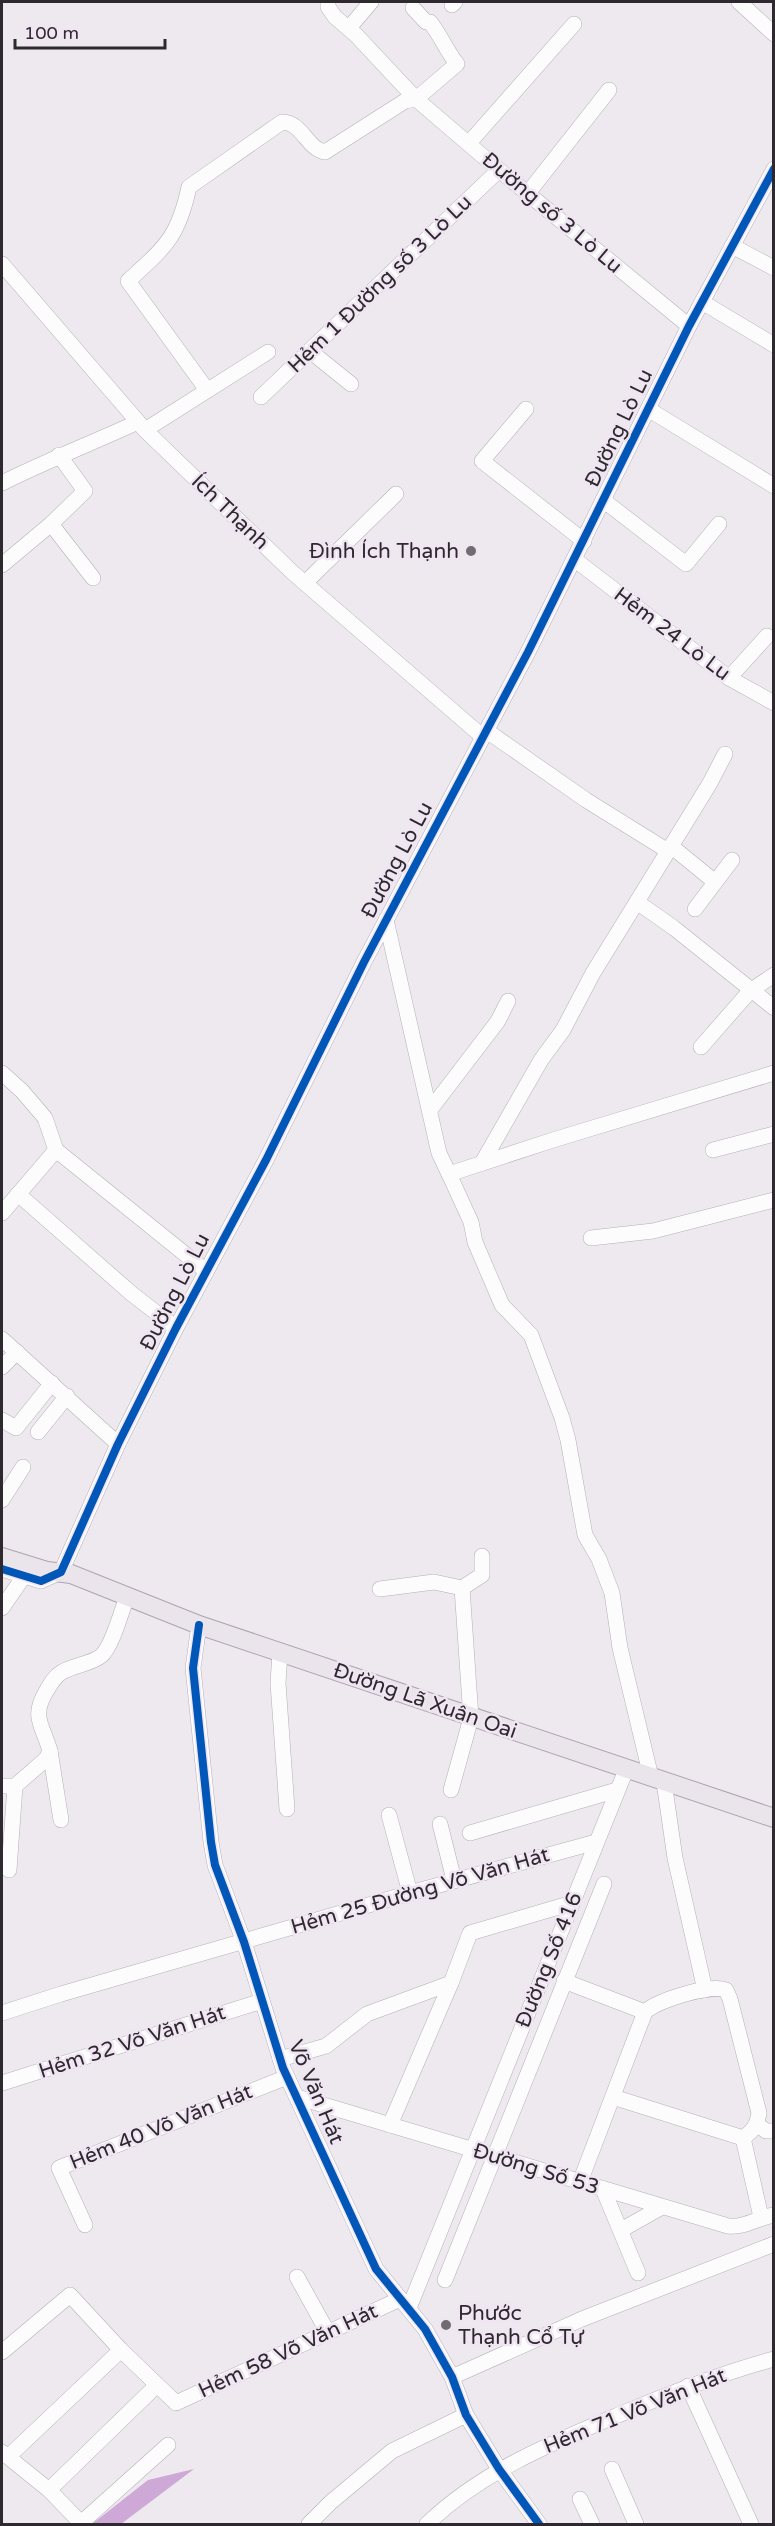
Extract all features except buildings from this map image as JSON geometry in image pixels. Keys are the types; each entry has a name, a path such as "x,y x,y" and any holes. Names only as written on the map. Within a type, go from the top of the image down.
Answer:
{"main road":[{"name":"Đường Lã Xuân Oai","path":"2,1557 47,1571 61,1572 199,1625 280,1653 774,1818"}],"street":[{"name":"Đường số 3 Lò Lu","path":"328,2 332,13 416,99 689,326"},
{"path":"349,28 371,2"},
{"path":"739,2 774,34"},
{"path":"207,390 128,281 171,240 184,210 189,188 282,122 293,124 316,148 325,152 405,101 416,99 457,64 444,48 443,39 430,22 426,22 413,8"},
{"path":"469,143 574,24"},
{"path":"528,193 609,90"},
{"name":"Đường Lò Lu","path":"61,1572 118,1444 176,1328 266,1160 386,920 584,541 689,326 774,169"},
{"name":"Hẻm 1 Đường số 3 Lò Lu","path":"261,397 499,170"},
{"path":"732,246 774,268"},
{"name":"Ích Thạnh","path":"2,264 141,426 305,583 485,734 586,800 669,848 715,882"},
{"path":"702,302 774,345"},
{"path":"310,351 351,384"},
{"path":"2,483 59,455 141,426 225,380 268,352"},
{"path":"525,409 482,461 584,541"},
{"path":"648,409 774,486"},
{"path":"2,565 86,491 59,455"},
{"path":"305,583 396,494"},
{"path":"603,500 686,564 719,524"},
{"path":"51,524 93,578"},
{"name":"Hẻm 24 Lò Lu","path":"574,559 729,678 774,703"},
{"path":"729,678 767,636"},
{"path":"482,1163 541,1060 563,1030 593,973 725,754"},
{"path":"695,909 732,860"},
{"path":"636,902 674,928 774,1008"},
{"path":"386,920 439,1153 471,1221 475,1242 501,1305 531,1335 562,1418 585,1535 599,1559 612,1593 620,1648 657,1779 705,1990"},
{"path":"701,1047 750,991 774,975"},
{"path":"430,1110 498,1021 508,1001"},
{"path":"2,1073 22,1091 45,1118 56,1150 206,1271"},
{"path":"449,1174 774,1073"},
{"path":"713,1150 774,1134"},
{"path":"2,1213 56,1150"},
{"path":"18,1194 132,1294 176,1328"},
{"path":"591,1238 653,1231 774,1200"},
{"path":"2,1339 118,1444"},
{"path":"2,1367 17,1352"},
{"path":"2,1420 16,1428 52,1383"},
{"path":"38,1432 67,1396"},
{"path":"2,1500 24,1467"},
{"path":"380,1589 434,1582 462,1588 482,1575 482,1556"},
{"path":"2,1569 41,1581 61,1572"},
{"path":"2,1608 24,1576"},
{"path":"451,1790 471,1718 462,1588"},
{"path":"61,1820 50,1751 39,1722 38,1711 42,1697 53,1679 62,1672 101,1656 107,1648 127,1596"},
{"name":"Võ Văn Hát","path":"199,1625 193,1668 215,1865 244,1942 280,2059 376,2269 424,2329 452,2377 466,2415 499,2469 542,2523"},
{"path":"280,1653 278,1683 287,1809"},
{"path":"9,1870 8,1786 46,1759 50,1751"},
{"name":"Đường Số 416","path":"405,2304 472,2150 626,1770"},
{"path":"470,1833 617,1790"},
{"path":"389,1815 410,1893"},
{"path":"440,1824 454,1881"},
{"name":"Hẻm 25 Đường Võ Văn Hát","path":"2,2013 410,1893 597,1842"},
{"path":"445,2280 604,1884"},
{"path":"390,2125 470,1933 572,1903"},
{"path":"564,1981 645,2012"},
{"path":"280,2059 326,2046 367,2014 450,1983"},
{"path":"580,2182 645,2012 653,2005 718,1987 726,1990 730,1999 759,2114 758,2125 742,2138"},
{"name":"Hẻm 32 Võ Văn Hát","path":"2,2084 262,2001"},
{"name":"Hẻm 40 Võ Văn Hát","path":"85,2225 59,2168 287,2077"},
{"name":"Đường Số 53","path":"297,2097 662,2207 740,2228 767,2216"},
{"path":"613,2097 742,2138"},
{"path":"758,2125 766,2131 774,2131"},
{"path":"742,2138 767,2216"},
{"path":"603,2189 638,2272"},
{"path":"621,2230 662,2207"},
{"path":"452,2377 582,2319 774,2244"},
{"path":"297,2277 327,2331"},
{"path":"2,2352 70,2295 157,2385 49,2490"},
{"name":"Hẻm 58 Võ Văn Hát","path":"157,2385 176,2403 327,2331 405,2304"},
{"path":"121,2350 5,2454 49,2490 81,2523 168,2445"},
{"name":"Hẻm 71 Võ Văn Hát","path":"428,2524 448,2504 499,2469 586,2428 688,2386 774,2360"},
{"path":"688,2386 751,2524"},
{"path":"308,2524 392,2451 466,2415"},
{"path":"612,2469 636,2524"},
{"path":"580,2499 592,2524"}],"shaded area":[{"path":"194,2469 121,2524 92,2524 148,2480"}],"cycle path":[{"path":"2,1569 41,1581 61,1572 118,1444 176,1328 266,1160 364,962 528,652 689,326 774,169"},
{"path":"199,1625 193,1668 215,1865 244,1942 283,2068 376,2269 425,2329 452,2377 466,2415 499,2469 539,2524"}],"place":[{"name":"Đình Ích Thạnh","path":"471,551"},
{"name":"Phước Thạnh Cổ Tự","path":"446,2325"}]}
